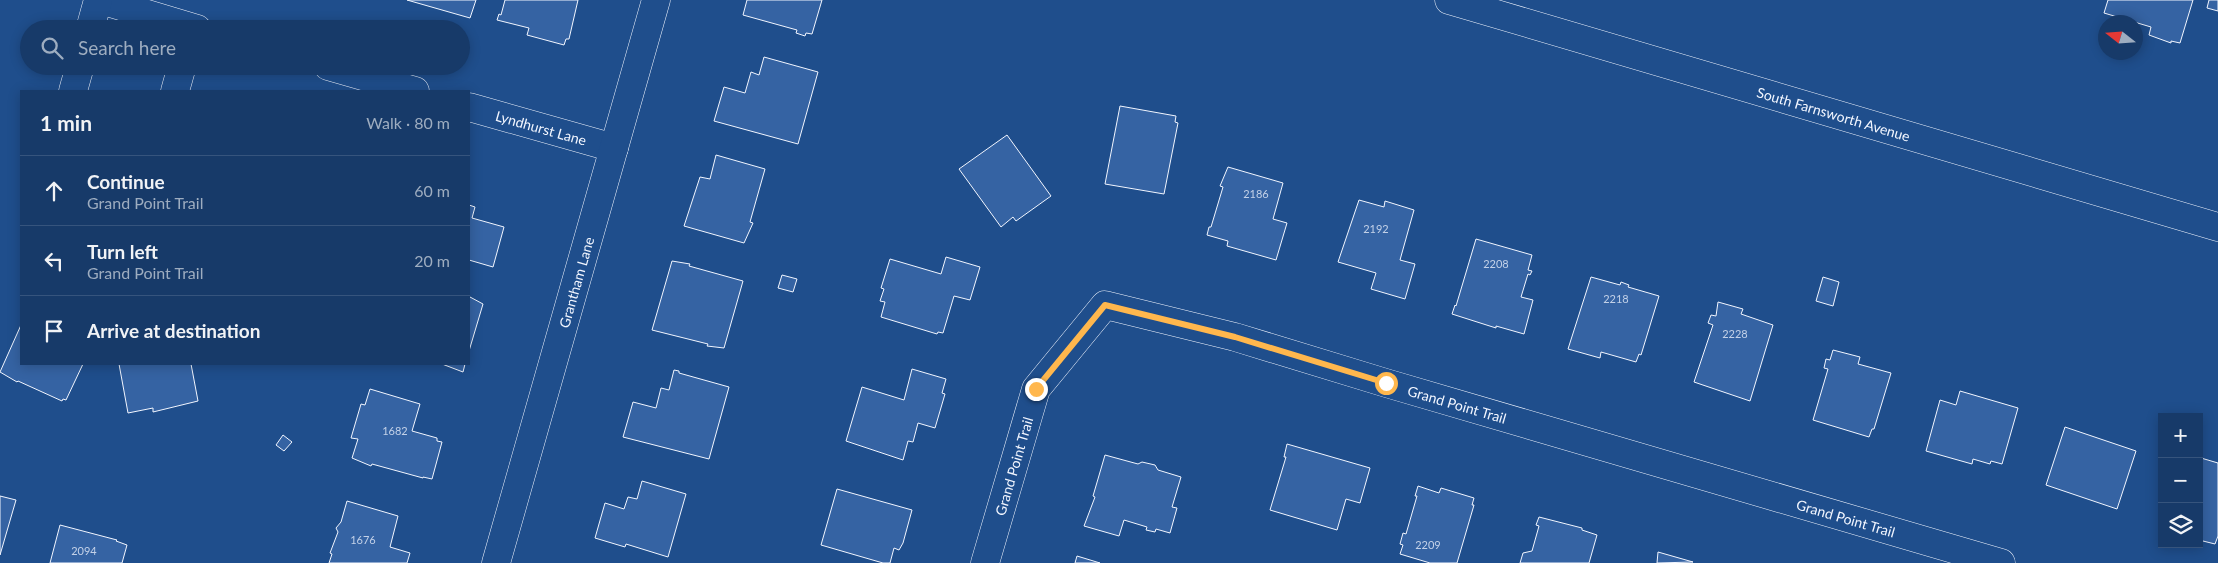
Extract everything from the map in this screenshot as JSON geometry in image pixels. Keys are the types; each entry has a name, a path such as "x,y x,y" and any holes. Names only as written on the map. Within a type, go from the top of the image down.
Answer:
{"street":[{"path":"93,20 99,0 167,20"},
{"name":"Grantham Lane","path":"496,563 656,0"},
{"name":"South Farnsworth Avenue","path":"1449,0 2218,227"},
{"path":"73,90 77,75"},
{"path":"175,90 179,75"},
{"path":"359,75 412,90"},
{"name":"Lyndhurst Lane","path":"470,107 614,148"},
{"name":"Grand Point Trail","path":"985,563 1036,389 1105,305 1235,337 2001,563"}],"building":[{"path":"407,0 476,0 470,18"},
{"path":"505,0 578,0 569,39 566,39 564,45 527,35 529,28 497,20 499,14 501,15"},
{"path":"747,0 822,0 812,34 806,33 805,36 796,33 797,30 743,15"},
{"path":"2108,0 2193,0 2180,43 2171,41 2171,43 2149,35 2151,27 2143,25 2143,15 2111,15 2104,13"},
{"path":"2209,0 2218,0 2218,11 2207,8"},
{"path":"764,57 818,72 798,144 714,121 724,87 745,93 751,72 759,75"},
{"path":"1120,106 1176,116 1175,122 1178,123 1164,194 1105,184"},
{"path":"1007,135 1051,196 1016,221 1013,217 1001,227 959,169"},
{"path":"716,155 765,169 750,222 753,223 744,243 684,226 700,177 710,179"},
{"path":"1228,167 1283,183 1273,219 1287,223 1276,260 1227,246 1228,241 1207,235 1223,187 1220,186"},
{"path":"1359,200 1384,207 1385,201 1414,210 1400,260 1415,264 1405,299 1371,289 1376,273 1338,262"},
{"path":"470,205 475,207 472,218 504,227 493,267 470,260"},
{"path":"1476,239 1532,255 1528,270 1532,271 1530,275 1528,274 1521,297 1533,300 1524,334 1496,326 1496,328 1452,314"},
{"path":"946,257 980,267 970,300 954,296 943,333 938,332 937,334 881,317 885,302 880,301 884,289 881,288 890,259 941,274"},
{"path":"672,261 690,264 689,266 743,281 724,348 707,346 708,344 652,330"},
{"path":"782,275 797,279 793,292 778,288"},
{"path":"1591,277 1620,285 1621,282 1629,285 1628,287 1659,296 1641,355 1639,354 1636,362 1601,352 1600,358 1568,349"},
{"path":"1823,277 1839,282 1833,306 1816,301"},
{"path":"470,297 483,304 470,348"},
{"path":"1718,302 1743,309 1741,314 1773,325 1750,401 1694,382 1713,325 1708,323 1711,315 1716,316"},
{"path":"20,327 20,365 83,365 66,400 63,399 62,401 17,382 0,372"},
{"path":"1833,350 1860,357 1858,364 1891,373 1874,429 1872,429 1869,437 1813,420 1828,369 1824,368 1826,359 1830,360"},
{"path":"119,365 191,365 198,401 153,412 153,408 128,413"},
{"path":"445,365 465,365 463,372"},
{"path":"912,369 946,379 942,393 945,394 935,428 918,423 913,442 908,441 903,460 846,441 862,387 904,400"},
{"path":"674,370 729,387 709,459 623,437 633,402 656,408 661,388 669,390"},
{"path":"370,389 420,404 412,431 437,438 437,441 442,442 432,479 372,464 371,466 352,458 358,439 351,438 361,404 365,405"},
{"path":"1960,391 2018,408 2002,464 1991,461 1990,464 1973,459 1972,464 1926,451 1940,400 1956,405"},
{"path":"2065,427 2136,451 2117,509 2046,485"},
{"path":"283,435 292,442 284,451 276,445"},
{"path":"1287,444 1370,468 1360,503 1346,499 1337,530 1270,510 1286,457 1284,457"},
{"path":"1105,455 1138,464 1142,462 1155,465 1158,470 1181,477 1172,507 1177,508 1170,533 1156,529 1155,532 1146,530 1147,527 1124,520 1119,536 1084,526 1095,497 1093,496"},
{"path":"2203,459 2218,463 2218,536 2215,544 2203,541"},
{"path":"642,481 686,494 668,557 626,544 625,547 595,538 605,503 624,509 628,497 637,499"},
{"path":"1418,486 1439,493 1441,488 1474,498 1472,505 1474,505 1457,563 1430,563 1400,554 1403,545 1400,544 1403,533 1406,534"},
{"path":"837,489 912,510 903,543 899,550 894,548 890,563 883,563 821,545"},
{"path":"0,496 16,500 0,555"},
{"path":"347,501 398,516 390,547 410,553 407,563 329,563 332,554 330,553 338,532 336,528 341,522"},
{"path":"1539,517 1582,528 1582,530 1597,535 1589,563 1520,563 1523,553 1532,551 1539,526 1536,525"},
{"path":"60,525 117,540 127,545 122,563 50,563"},
{"path":"1658,552 1693,562 1657,563"},
{"path":"1077,556 1100,563 1075,563"}],"route":[{"path":"1036,389 1105,305 1235,337 1386,383"}]}
